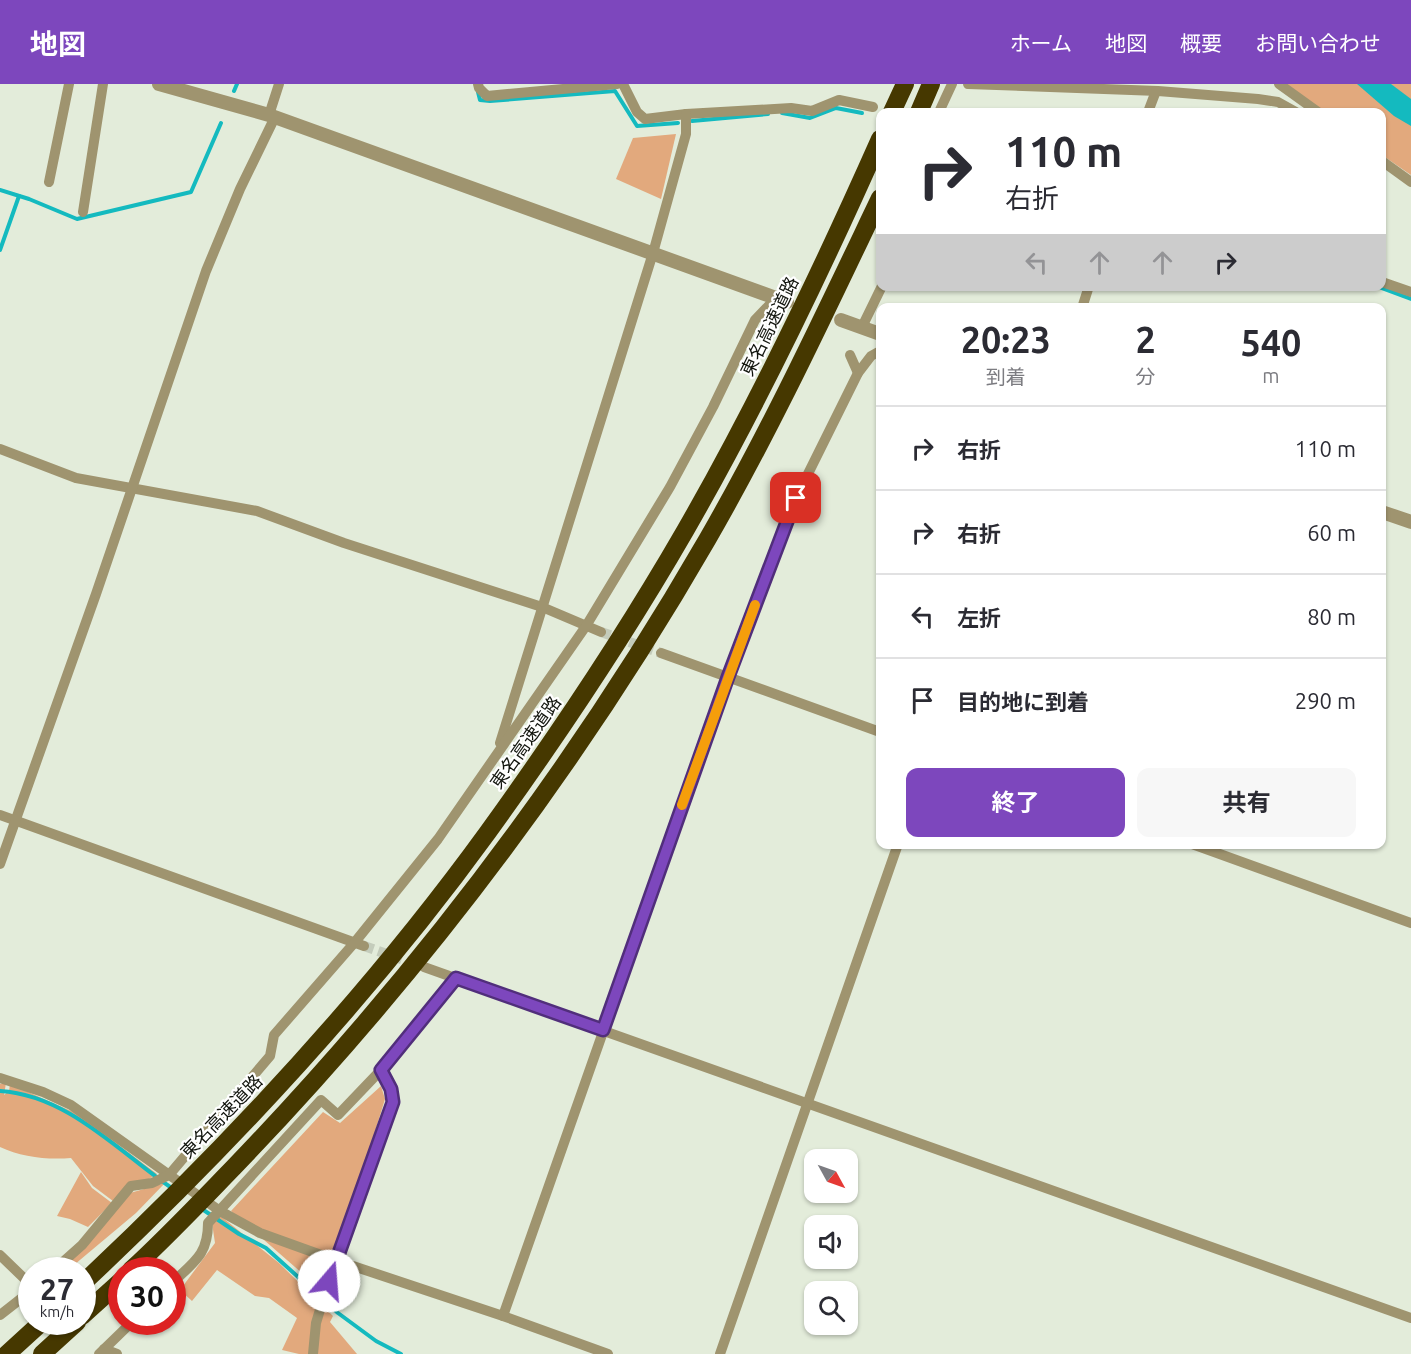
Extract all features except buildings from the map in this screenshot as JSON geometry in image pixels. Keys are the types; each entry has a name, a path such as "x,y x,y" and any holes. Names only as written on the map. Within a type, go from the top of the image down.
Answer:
{"highway":[{"path":"894,108 905,84"},
{"path":"921,108 931,84"},
{"name":"東名高速道路","path":"96,1271 168,1202 304,1058 409,934 486,835 557,734 629,624 685,530 790,335 876,149"},
{"path":"144,1257 321,1073 442,930 506,848 577,746 649,636 707,539 768,429 876,206"},
{"path":"96,1303 108,1293"},
{"path":"7,1354 28,1335"},
{"path":"42,1354 63,1335"}],"street":[{"path":"49,182 69,84"},
{"path":"83,212 103,84"},
{"path":"159,84 272,116 781,300"},
{"path":"0,864 133,487 206,271 272,116 279,84"},
{"path":"478,84 487,96 617,84"},
{"path":"623,84 637,112 645,120 686,114 791,108 812,111 839,100 873,107"},
{"path":"941,108 952,84"},
{"path":"968,84 1156,91 1258,99 1278,102 1289,108"},
{"path":"1279,84 1312,108"},
{"path":"1150,108 1156,91"},
{"path":"496,755 653,253 686,134 686,114"},
{"path":"1386,164 1411,182"},
{"path":"1386,172 1411,182"},
{"path":"1386,283 1411,292"},
{"path":"862,327 880,291"},
{"path":"69,1257 82,1245 131,1186 152,1183 167,1176 270,1056 274,1035 360,944 438,839 586,626 670,487 713,407 754,320 781,300"},
{"path":"841,320 876,332"},
{"path":"503,1316 728,677 796,498 858,373 871,356 876,353"},
{"path":"850,355 858,373"},
{"path":"0,449 76,478 257,511 344,543 542,607 601,632"},
{"path":"1386,513 1411,522"},
{"path":"661,653 876,731"},
{"path":"0,815 360,944"},
{"path":"720,1354 896,849"},
{"path":"1206,849 1411,923"},
{"path":"424,967 1411,1318"},
{"path":"186,1270 200,1256 208,1241 207,1223 321,1100 338,1114 381,1070 456,978"},
{"path":"313,1354 316,1323 335,1260 393,1102 391,1089 381,1070"},
{"path":"2,1079 43,1092 71,1105 167,1176 220,1211 260,1233 608,1354"},
{"path":"0,1255 18,1274"},
{"path":"0,1315 18,1300"},
{"path":"101,1351 118,1335"},
{"path":"101,1351 117,1354"}],"shaded area":[{"path":"1276,84 1411,84 1411,175 1386,158 1386,108 1312,108"},
{"path":"676,134 661,199 616,179 633,138"},
{"path":"6,1083 4,1095 9,1091 10,1084 78,1114 157,1174 113,1201 93,1186 71,1158 34,1157 0,1147 0,1084"},
{"path":"381,1086 385,1099 367,1158 319,1288 231,1211 323,1112 340,1123"},
{"path":"81,1172 92,1188 112,1203 88,1227 57,1216"},
{"path":"165,1183 136,1213 84,1257 65,1257 130,1193"},
{"path":"218,1214 279,1263 333,1316 330,1322 357,1354 299,1354 282,1350 297,1318 269,1298 255,1296 217,1270 192,1301 186,1296 186,1282 215,1243 212,1223"}],"water":[{"path":"1357,84 1391,84 1411,99 1411,126 1385,108"}],"waterway":[{"path":"234,91 237,84"},
{"path":"478,92 480,100 490,101 615,91 637,126 678,123"},
{"path":"782,113 810,118 836,108 862,113"},
{"path":"692,121 768,114"},
{"path":"0,190 77,219 191,192 221,123"},
{"path":"0,250 19,196"},
{"path":"1386,290 1411,299"},
{"path":"0,1091 25,1095 71,1114 173,1189"},
{"path":"202,1209 239,1234 266,1248 338,1313 376,1341 401,1354"}],"tunnel":[{"path":"601,632 661,653"},
{"path":"364,946 418,965"}],"slow traffic":[{"path":"682,805 755,605"}],"route":[{"path":"329,1281 393,1102 391,1089 381,1070 456,978 603,1030 728,677 796,498"}]}
